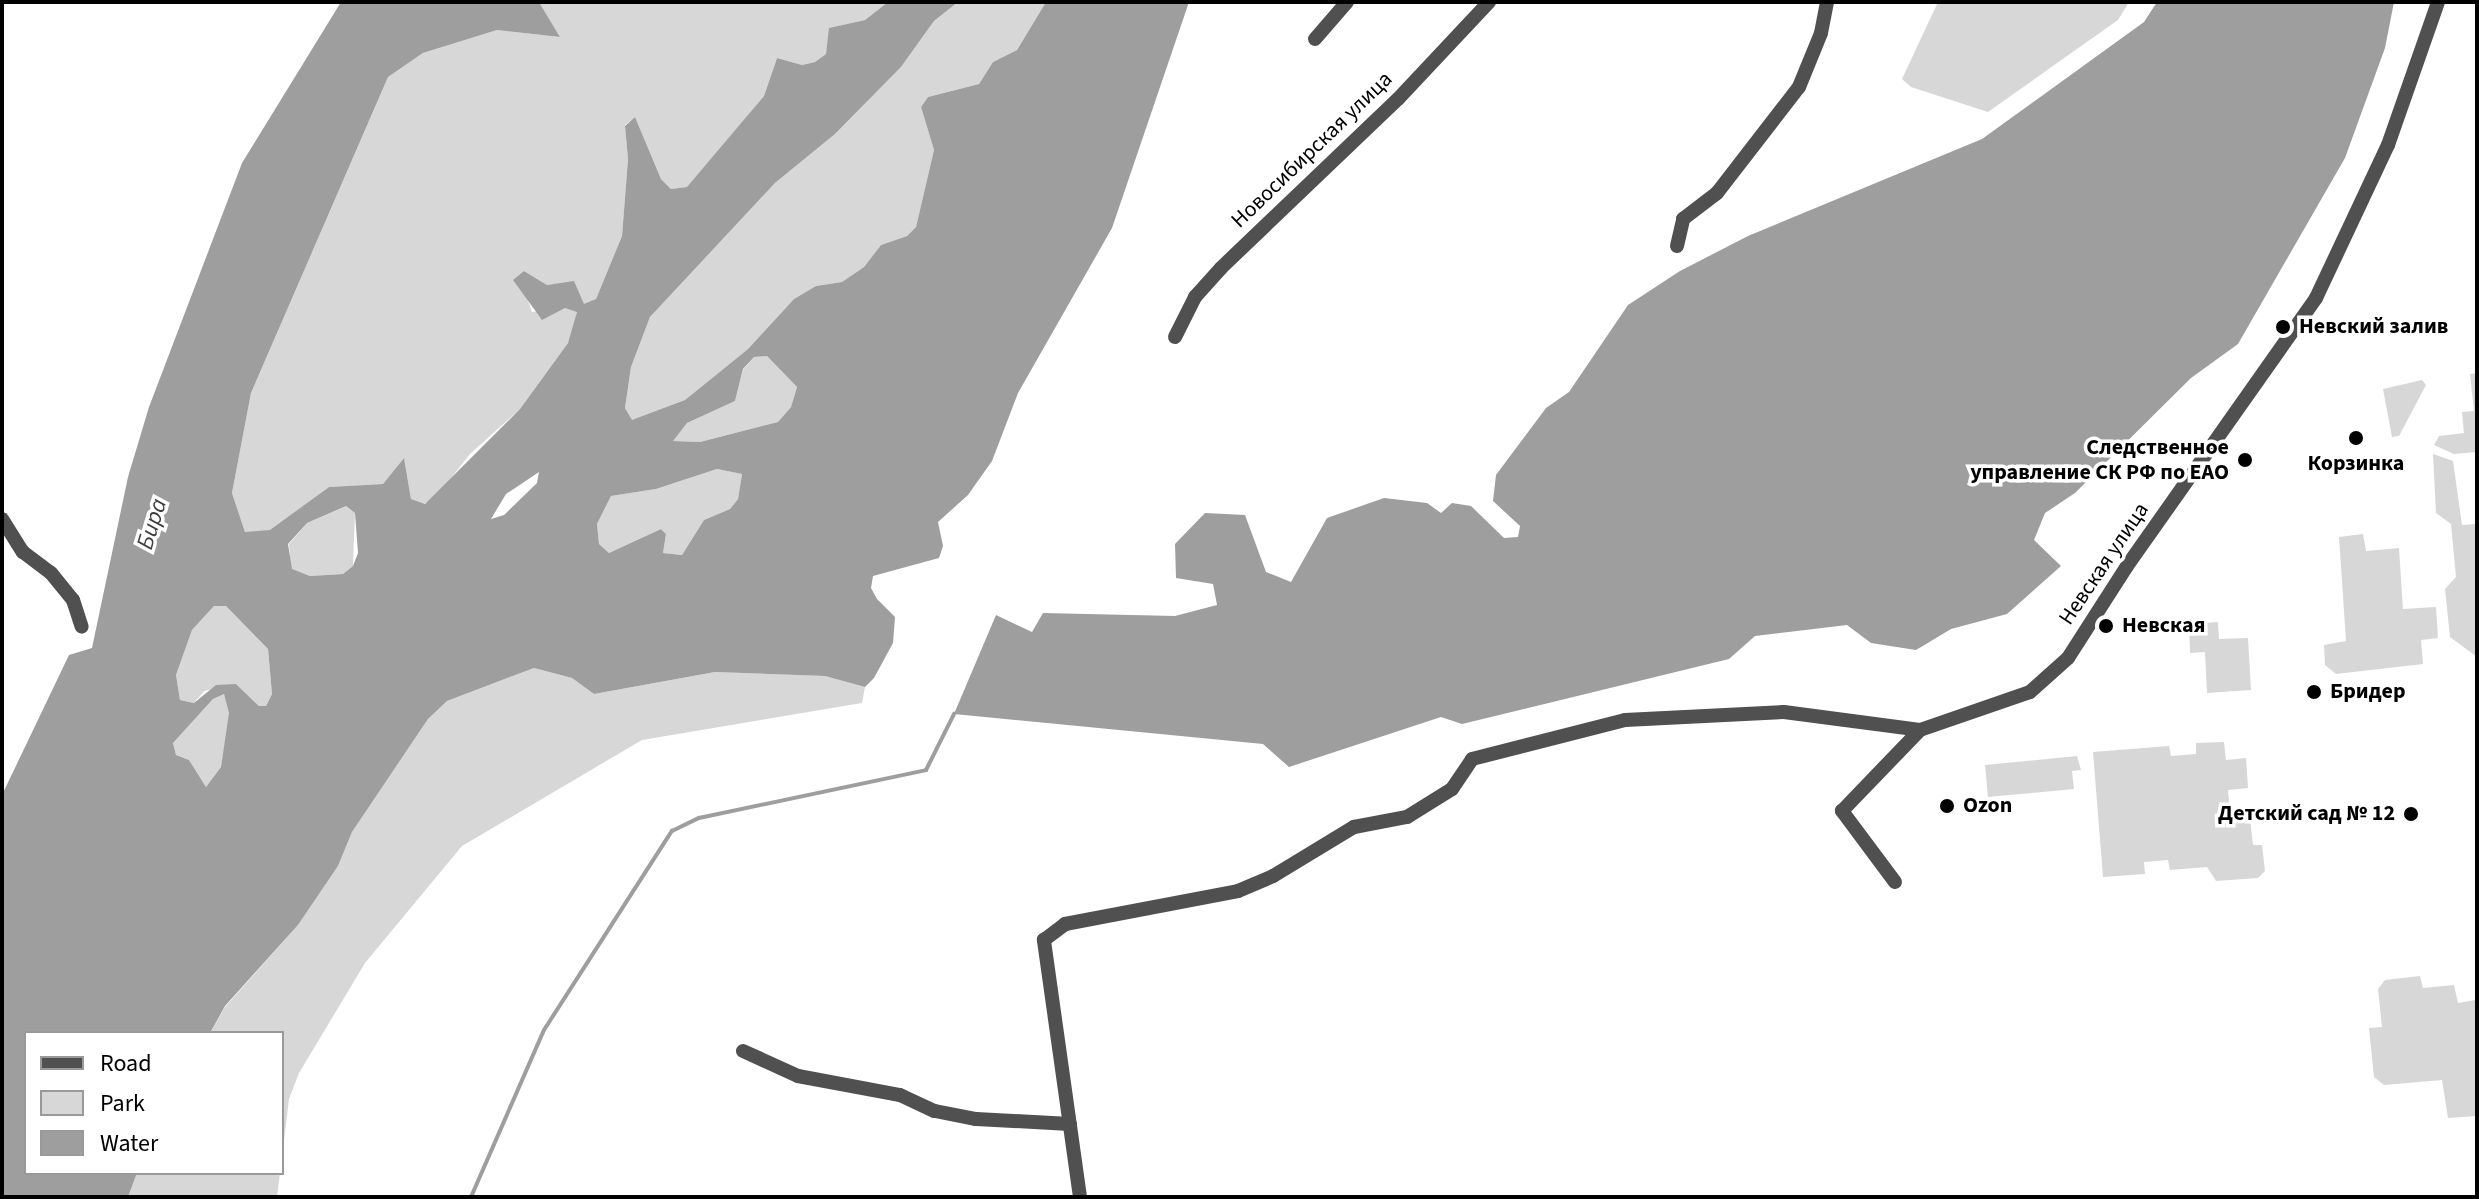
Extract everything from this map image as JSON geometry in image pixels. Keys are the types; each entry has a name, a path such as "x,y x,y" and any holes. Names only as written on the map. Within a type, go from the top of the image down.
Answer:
{"street":[{"path":"1315,39 1347,2"},
{"name":"Новосибирская улица","path":"1175,337 1195,297 1221,268 1387,110 1489,2"},
{"path":"1677,246 1683,219 1717,193 1799,87 1821,33 1827,2"},
{"name":"Невская улица","path":"1895,882 1842,811 1920,730 2030,692 2068,658 2127,566 2316,298 2388,145 2438,2"},
{"path":"2,519 23,552 51,573 73,600 82,627"},
{"path":"1080,1197 1044,940 1065,924 1238,891 1273,876 1354,827 1407,817 1452,789 1472,759 1625,720 1784,712 1920,730"},
{"path":"743,1051 798,1076 900,1095 935,1111 976,1119 1070,1124"}],"green space":[{"path":"539,2 888,2 865,20 830,28 826,54 815,62 802,65 777,58 764,96 688,187 671,189 661,179 635,117 625,125 628,159 622,236 596,299 584,305 574,282 547,285 524,271 514,280 524,289 532,312 565,308 577,311 575,324 568,343 520,409 470,454 436,497 424,504 411,499 404,458 383,484 329,487 270,531 245,532 232,493 251,393 388,77 423,53 497,30 560,37"},
{"path":"958,2 1046,2 1017,50 993,62 979,84 928,97 921,107 934,150 916,227 907,236 881,245 864,267 842,282 816,286 794,299 748,349 685,400 632,421 625,408 631,367 650,317 775,183 835,134 901,67 934,21"},
{"path":"1938,2 2129,2 2118,20 1988,112 1911,87 1902,79"},
{"path":"767,356 797,387 791,407 778,422 700,442 672,441 687,423 735,401 743,370 754,357"},
{"path":"2477,373 2477,452 2454,454 2434,445 2439,436 2464,433 2462,412 2474,411 2470,374"},
{"path":"2422,380 2426,385 2399,436 2392,437 2383,389"},
{"path":"2433,454 2453,461 2462,525 2477,524 2477,657 2450,637 2445,589 2456,577 2451,524 2436,513"},
{"path":"717,469 742,474 738,499 730,509 704,520 682,555 663,553 666,534 661,529 609,553 599,544 597,524 611,496 656,489"},
{"path":"346,506 355,513 353,566 343,574 310,576 291,569 289,544 307,523"},
{"path":"2363,534 2366,551 2399,548 2403,609 2436,607 2438,638 2421,640 2423,664 2336,674 2325,665 2324,645 2346,641 2339,537"},
{"path":"214,606 226,606 268,649 272,694 266,706 259,706 236,684 204,691 194,703 180,700 176,675 192,630"},
{"path":"2218,622 2219,639 2248,638 2251,690 2207,693 2205,652 2190,653 2189,624"},
{"path":"534,668 572,678 594,694 715,672 825,676 865,687 862,703 642,740 462,846 365,963 299,1073 289,1099 284,1140 284,1031 211,1031 225,1007 298,925 338,866 352,832 428,719 447,701"},
{"path":"224,694 230,713 221,767 206,787 189,760 176,755 173,743 213,699"},
{"path":"2224,742 2226,760 2246,758 2248,788 2228,790 2230,812 2249,811 2253,845 2262,845 2265,871 2258,878 2216,881 2207,867 2170,870 2168,860 2144,862 2145,874 2103,877 2093,752 2169,746 2171,756 2196,754 2196,743"},
{"path":"2077,756 2081,770 2072,771 2074,789 1988,797 1985,765"},
{"path":"2420,976 2423,988 2454,985 2458,1003 2475,1000 2477,983 2477,1116 2448,1118 2442,1080 2384,1085 2374,1077 2369,1028 2382,1027 2378,989 2385,980"},
{"path":"136,1175 280,1175 277,1197 128,1197"}],"water":[{"name":"Бира","path":"341,2 539,2 560,37 497,30 423,53 388,77 251,393 232,493 245,532 270,530 329,487 383,484 404,458 411,499 425,504 520,409 568,343 577,312 565,308 542,320 513,280 524,271 547,285 574,281 584,304 596,299 622,236 628,159 625,126 635,117 661,179 671,189 687,187 764,96 777,58 802,65 815,62 826,54 829,28 865,20 888,2 958,2 934,21 901,67 835,134 775,183 650,317 631,367 625,408 632,420 685,400 748,349 794,299 816,286 842,282 864,267 881,245 907,236 916,227 934,150 921,107 928,97 979,84 993,62 1017,50 1046,2 1189,2 1112,228 1018,393 992,461 968,495 938,522 943,546 939,558 873,576 871,588 895,617 893,643 874,678 865,687 825,676 715,672 594,694 572,678 534,668 447,701 428,719 352,832 338,866 298,925 225,1006 211,1031 24,1031 24,1175 136,1175 128,1197 2,1197 2,795 69,655 92,648 128,477 149,407 242,163","holes":["767,356 797,387 791,407 778,422 700,442 673,441 687,423 735,401 743,369 754,357","717,469 742,474 738,499 730,509 704,520 682,555 663,553 666,534 661,529 609,553 599,544 597,524 611,496 656,489","539,472 537,483 504,515 491,519 506,494","346,506 355,513 358,553 353,566 343,574 310,576 292,569 288,544 307,523","214,606 226,606 268,649 272,694 266,706 259,706 236,684 216,685 194,703 180,700 176,675 192,630","224,694 229,713 221,767 206,787 189,760 176,755 173,743 213,699"]},
{"path":"2157,2 2394,2 2385,48 2345,158 2238,344 2191,378 2075,493 2045,513 2034,540 2061,566 2007,614 1951,629 1916,650 1871,643 1847,625 1755,636 1729,659 1462,724 1441,717 1289,767 1263,744 954,714 996,615 1032,632 1043,613 1175,616 1217,605 1213,584 1176,578 1175,544 1205,513 1245,515 1266,572 1291,582 1327,518 1384,498 1427,503 1441,513 1452,503 1471,506 1504,538 1518,537 1520,526 1493,501 1496,475 1546,408 1569,392 1628,305 1680,271 1748,236 1982,139 2144,22"}],"waterway":[{"path":"471,1197 544,1030 672,831 699,818 926,770 954,714"}],"place":[{"name":"Невский залив","path":"2283,327"},
{"name":"Корзинка","path":"2356,438"},
{"name":"Следственное управление СК РФ по ЕАО","path":"2245,460"},
{"name":"Невская","path":"2106,626"},
{"name":"Бридер","path":"2314,692"},
{"name":"Ozon","path":"1947,806"},
{"name":"Детский сад № 12","path":"2411,814"}]}
